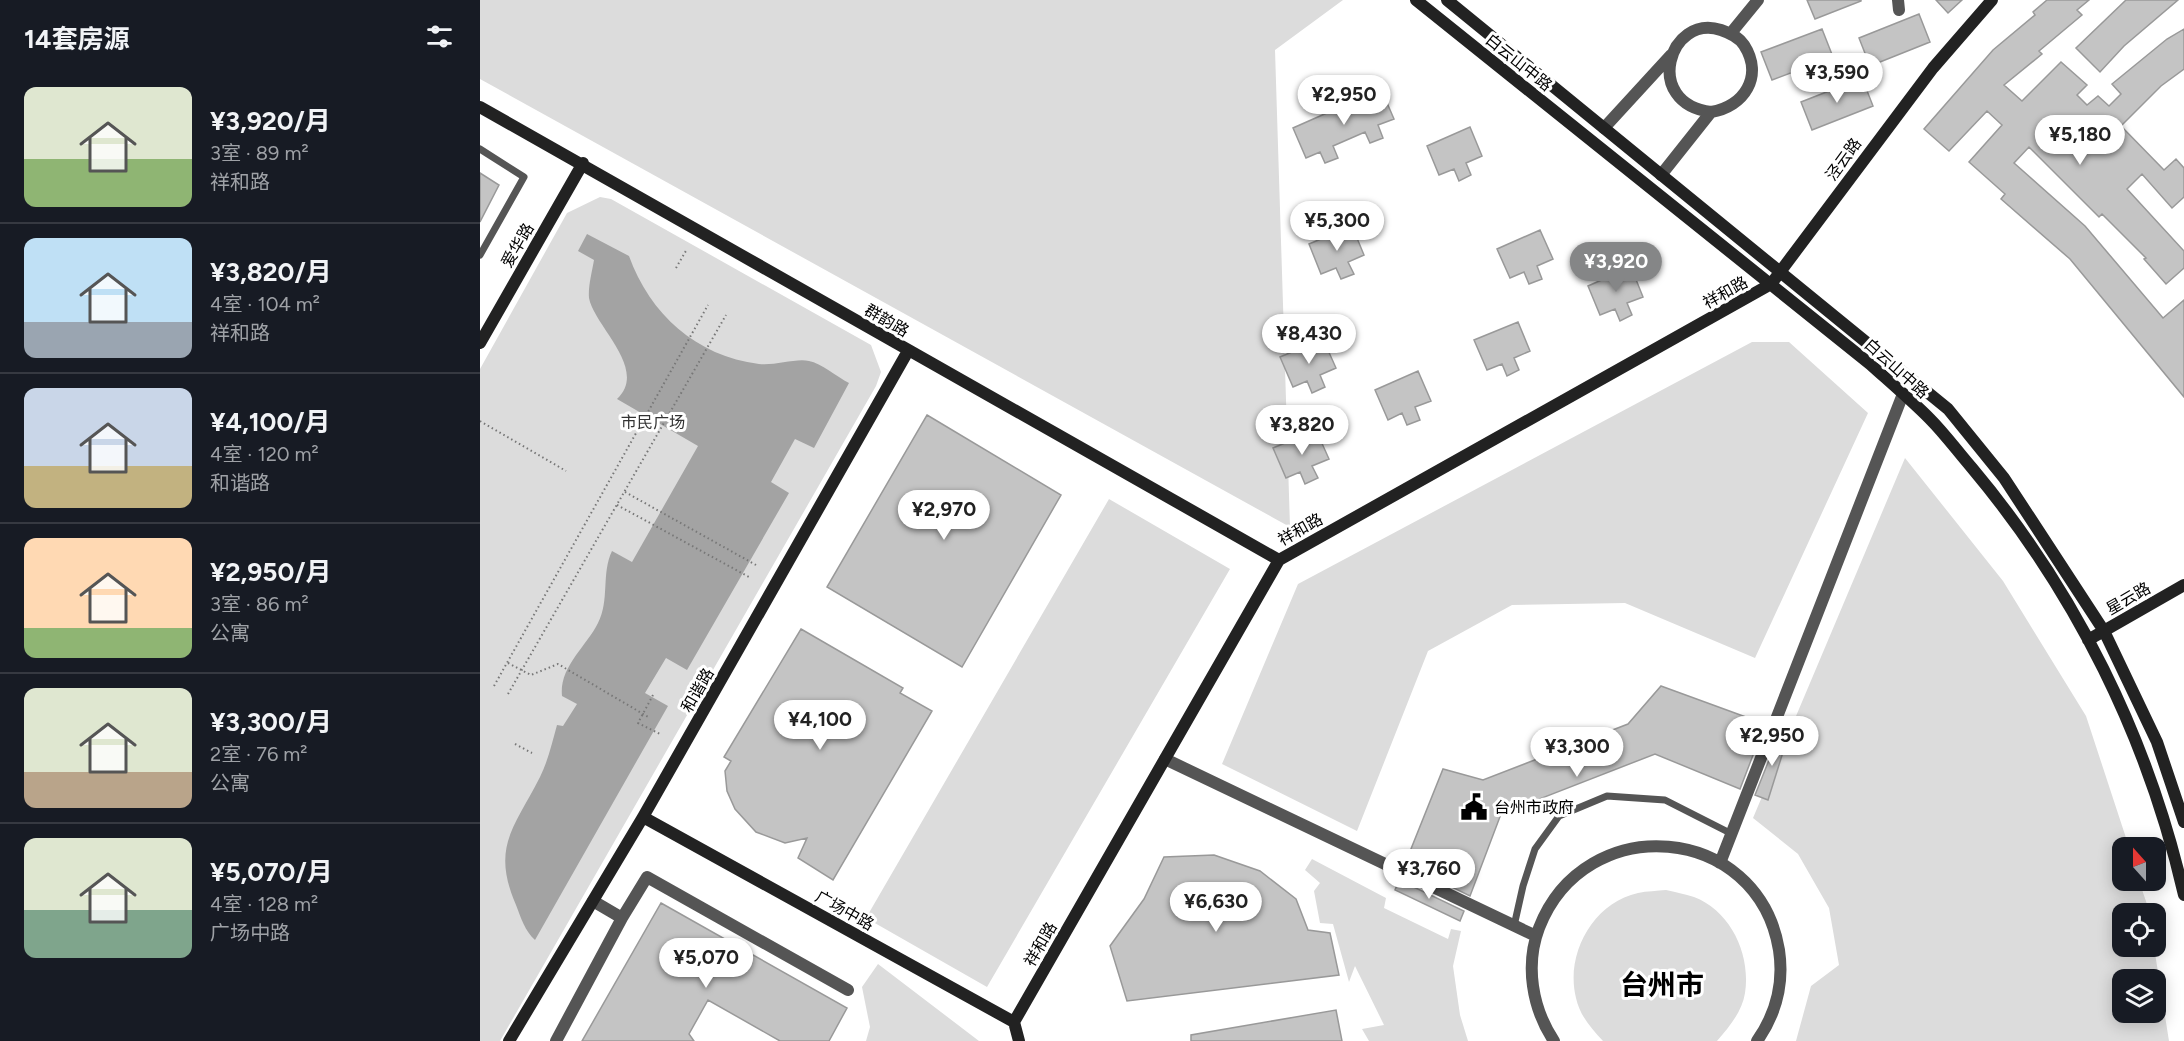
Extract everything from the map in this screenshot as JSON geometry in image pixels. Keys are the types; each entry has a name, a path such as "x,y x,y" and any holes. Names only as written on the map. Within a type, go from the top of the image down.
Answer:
{"street":[{"name":"白云山中路","path":"1416,0 1771,284 1931,420 1998,500 2067,599 2117,698 2146,763 2170,835 2184,896"},
{"name":"白云山中路","path":"1447,0 1948,409 2004,478 2104,631 2157,742 2184,822"},
{"path":"1731,33 1758,0"},
{"name":"泾云路","path":"1771,284 1899,112 1992,0"},
{"path":"1604,128 1672,54 1679,42 1697,31 1717,29 1731,33 1742,42 1753,66 1752,80 1746,93 1737,103 1725,110 1711,112 1697,110 1685,104 1675,94 1668,67 1672,54"},
{"name":"群韵路","path":"480,107 583,163 908,351 1279,560"},
{"path":"1661,175 1711,112"},
{"name":"爱华路","path":"480,343 583,163"},
{"name":"祥和路","path":"1014,1022 1279,560 1771,284"},
{"name":"和谐路","path":"509,1041 643,816 908,351"},
{"path":"1720,863 1903,394"},
{"name":"星云路","path":"2088,640 2184,585"},
{"path":"1165,759 1536,936"},
{"name":"广场中路","path":"643,816 1014,1022"},
{"path":"1554,1041 1542,1020 1535,1000 1532,957 1544,914 1557,895 1590,864 1610,854 1632,847 1678,847 1700,853 1740,877 1756,894 1768,914 1777,937 1781,960 1780,984 1775,1007 1757,1041"},
{"path":"556,1041 622,918 647,877 848,990"},
{"path":"593,901 622,918"},
{"path":"1014,1022 1019,1041"}],"lane":[{"path":"480,148 524,177 480,255"},
{"path":"1514,926 1523,886 1535,849 1559,816 1607,796 1665,800 1732,834"}],"path":[{"path":"676,268 687,249"},
{"path":"494,686 708,305"},
{"path":"508,694 726,315"},
{"path":"480,421 566,471"},
{"path":"625,492 756,565"},
{"path":"617,505 653,522 748,576"},
{"path":"508,663 531,675 558,664 650,718"},
{"path":"653,694 638,723 658,733"},
{"path":"515,744 532,753"}],"green space":[{"path":"480,0 1343,0 1275,50 1290,527 480,79"},
{"name":"市民广场","path":"600,197 611,199 871,345 881,372 876,386 500,1041 480,1041 480,369 567,213"},
{"path":"1752,342 1789,342 1868,413 1755,658 1625,603 1512,605 1428,651 1357,831 1222,764 1298,584"},
{"path":"1905,458 2003,581 2086,716 2126,837 2112,837 2112,891 2142,891 2147,903 2112,903 2112,957 2156,957 2158,969 2112,969 2112,1023 2166,1022 2169,1041 1796,1041 1811,986 1839,965 1829,908 1798,854 1753,818"},
{"path":"1109,499 1230,569 987,987 866,918"},
{"path":"1312,859 1386,898 1384,908 1448,939 1451,929 1461,931 1453,966 1460,1015 1468,1041 1369,1041 1362,1029 1384,1025 1355,966 1349,982 1333,924 1320,923 1314,891 1320,883 1305,870"},
{"path":"1666,890 1694,897 1707,904 1728,924 1736,936 1745,964 1745,993 1741,1007 1717,1041 1603,1041 1583,1016 1576,998 1575,964 1579,948 1586,933 1608,907 1638,893"},
{"path":"878,964 979,1041 866,1041 870,1027 862,987"}],"shaded area":[{"path":"587,234 629,256 649,296 663,314 696,342 715,352 759,364 798,360 814,362 849,383 814,448 795,439 771,482 789,493 687,670 666,658 645,693 668,706 535,940 524,924 509,885 506,852 509,838 543,771 557,725 563,726 577,704 562,696 562,686 569,666 593,632 602,614 607,569 612,551 632,562 698,446 617,399 625,387 627,374 624,361 593,309 589,298 594,260 578,251"}],"building":[{"path":"1807,0 1861,0 1861,1 1815,19"},
{"path":"1936,0 1962,0 1948,13"},
{"path":"2047,0 2089,0 2077,10 2082,15 2039,51 2042,54 2004,85 2022,101 2061,62 2087,85 2077,95 2087,105 2098,96 2109,106 2121,94 2112,84 2167,39 2184,29 2184,69 2161,86 2121,126 2164,170 2176,159 2184,168 2184,197 2172,208 2142,174 2127,189 2184,251 2184,268 2166,284 2144,259 2146,258 2102,214 2099,217 2029,147 2014,163 2085,226 2163,318 2184,300 2184,397 2070,259 2001,199 2005,194 1969,162 2002,125 1987,111 1949,151 1924,129 1993,50 2035,15 2033,12"},
{"path":"2126,0 2178,0 2124,46 2100,72 2076,48"},
{"path":"1919,14 1930,42 1870,66 1859,38"},
{"path":"1822,29 1833,57 1772,80 1761,52"},
{"path":"1862,78 1873,106 1812,130 1801,102"},
{"path":"1381,89 1394,119 1378,125 1383,138 1370,143 1365,132 1333,146 1338,158 1325,163 1320,152 1306,158 1293,128"},
{"path":"1470,127 1482,156 1466,163 1471,175 1459,181 1454,169 1439,175 1427,146"},
{"path":"480,173 499,185 480,222"},
{"path":"1352,226 1364,255 1348,262 1354,274 1341,279 1336,268 1321,274 1309,244"},
{"path":"1540,230 1553,259 1537,266 1542,279 1529,284 1524,272 1510,278 1497,249"},
{"path":"1631,267 1643,297 1627,303 1632,315 1620,321 1615,309 1600,315 1588,286"},
{"path":"1518,322 1530,351 1514,358 1519,370 1507,376 1502,364 1487,370 1474,340"},
{"path":"1323,339 1336,368 1320,375 1325,387 1312,393 1307,381 1293,387 1280,357"},
{"path":"1418,371 1431,401 1415,407 1420,420 1407,425 1402,413 1388,420 1375,390"},
{"path":"927,415 1061,495 962,667 827,587"},
{"path":"1316,430 1329,459 1312,466 1318,478 1305,484 1300,472 1286,478 1273,448"},
{"path":"801,629 903,688 900,693 932,711 833,880 798,858 807,838 785,843 756,832 735,809 727,791 725,771 731,761 724,757"},
{"name":"台州市政府","path":"1661,686 1765,724 1740,789 1655,754 1501,814 1470,896 1405,864 1443,769 1483,780 1628,724"},
{"path":"1781,730 1789,733 1768,800 1755,795"},
{"path":"1214,855 1260,871 1296,899 1308,930 1330,933 1339,975 1127,1001 1110,946 1144,899 1164,857"},
{"path":"1399,880 1464,911 1460,921 1395,890"},
{"path":"661,903 847,1008 829,1041 780,1041 708,1000 689,1034 694,1041 582,1041"},
{"path":"1336,1010 1342,1041 1191,1041 1191,1035"}],"place":[{"name":"台州市政府","path":"1474,807"}],"district":[{"name":"台州市","path":"1662,985"}]}
